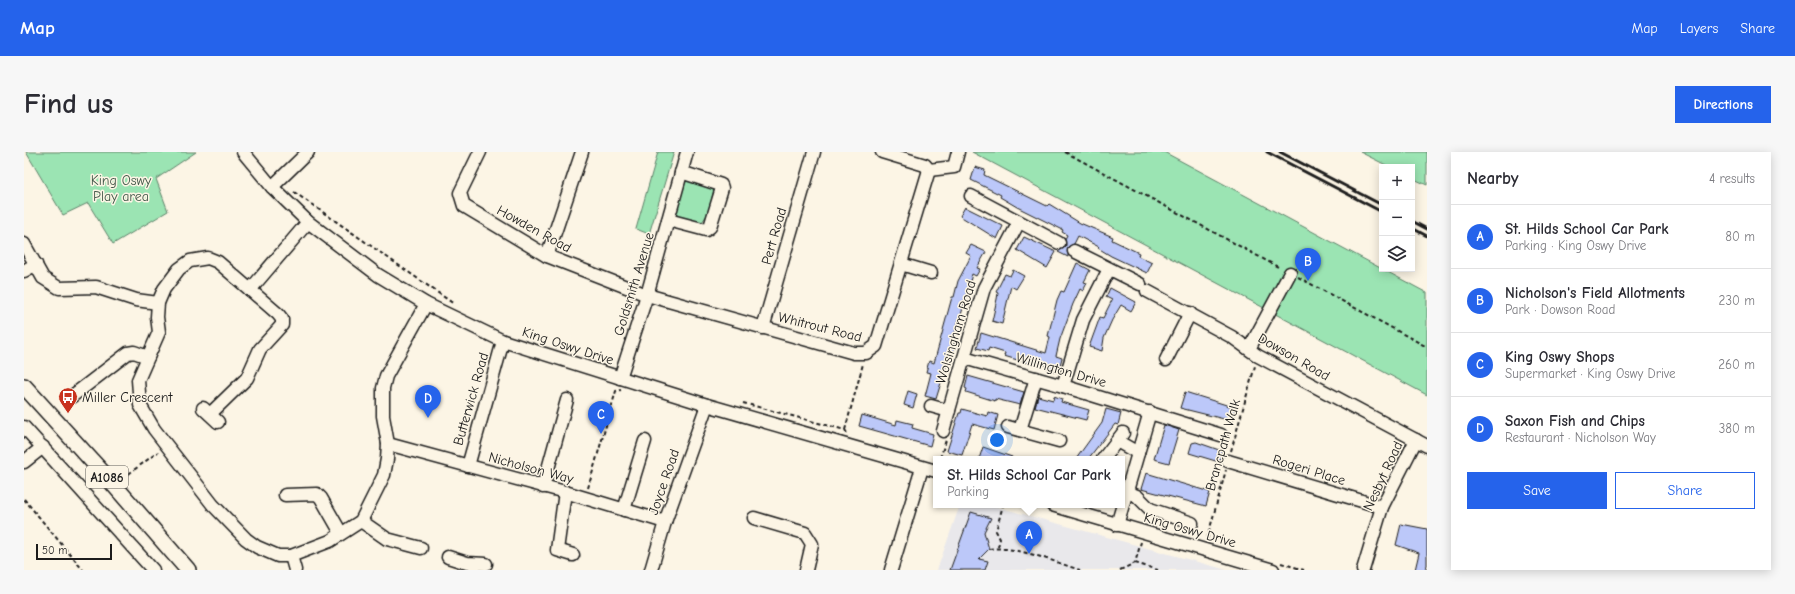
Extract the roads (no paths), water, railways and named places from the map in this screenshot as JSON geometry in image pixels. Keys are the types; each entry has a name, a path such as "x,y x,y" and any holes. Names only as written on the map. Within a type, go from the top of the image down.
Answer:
{"main road":[{"name":"A1086","path":"24,386 114,485 188,570"}],"street":[{"name":"King Oswy Drive","path":"243,152 275,184 308,222 378,275 426,304 504,341 706,405 933,470"},
{"path":"275,184 308,152"},
{"name":"Howden Road","path":"480,152 460,193 464,206 547,256 647,295"},
{"path":"547,256 582,152"},
{"name":"Goldsmith Avenue","path":"620,378 647,295 687,152"},
{"name":"Pert Road","path":"763,328 814,152"},
{"path":"882,152 925,166 929,170 954,167 958,152"},
{"name":"Whitrout Road","path":"647,295 854,353 866,353 876,346 929,170"},
{"name":"Goldsmith Avenue","path":"668,220 706,230 710,228 722,188 720,185 681,172"},
{"path":"971,196 1058,243"},
{"path":"250,290 308,222"},
{"name":"Wolsingham Road","path":"945,433 949,411 987,280 1019,222"},
{"path":"24,244 43,278 59,288 96,287 136,300 158,303"},
{"name":"Dowson Road","path":"1074,251 1190,313 1232,337 1254,353 1427,446"},
{"path":"210,414 247,378 260,349 282,325 282,319 218,262 208,258 199,258 190,261 179,269 164,289 158,303 159,332 138,380 140,404 166,446 213,505 246,540 257,547 278,556 291,556 330,541 361,521 384,475 388,444 383,416 383,388 386,376 426,304"},
{"path":"24,271 36,264"},
{"path":"901,264 930,273"},
{"path":"1063,386 1083,320 1109,269"},
{"path":"1254,353 1290,273"},
{"path":"1166,360 1190,313"},
{"name":"Butterwick Road","path":"468,466 504,341"},
{"path":"71,397 128,353 134,352 148,357"},
{"name":"Willington Drive","path":"964,358 1150,412 1220,435"},
{"path":"1020,430 1036,378"},
{"path":"543,487 568,400"},
{"name":"Joyce Road","path":"651,570 665,522 706,405"},
{"path":"932,406 949,411"},
{"path":"1125,499 1150,412"},
{"path":"24,427 147,568"},
{"path":"1008,427 1059,441"},
{"path":"1105,456 1120,437 1138,453"},
{"name":"Nesbyt Road","path":"1363,570 1382,507 1416,440"},
{"path":"624,510 645,441"},
{"name":"Nicholson Way","path":"388,444 565,492 665,522"},
{"path":"24,462 43,447"},
{"name":"Rogeri Place","path":"1228,461 1382,507"},
{"path":"891,570 922,468"},
{"path":"565,492 557,550 573,554"},
{"path":"1127,492 1137,496 1150,509 1192,523"},
{"path":"285,495 317,494 321,498 341,533"},
{"name":"King Oswy Drive","path":"1062,508 1273,570"},
{"path":"1117,525 1122,508"},
{"path":"754,518 805,533 812,544 806,570"},
{"path":"361,521 387,540 421,548"},
{"path":"291,556 295,570"},
{"path":"448,557 466,567 486,564"}],"railway":[{"path":"1267,152 1379,210"},
{"path":"1280,152 1379,203"},
{"path":"1415,223 1427,229"},
{"path":"1415,230 1427,236"}],"place":[{"name":"Nicholson's Field Allotments","path":"1308,281"},
{"name":"Miller Crescent","path":"68,414"},
{"name":"Saxon Fish and Chips","path":"428,418"},
{"name":"King Oswy Shops","path":"601,434"},
{"name":"St. Hilds School Car Park","path":"1029,554"}],"park label":[{"name":"King Oswy Play area","path":"121,188"}]}
